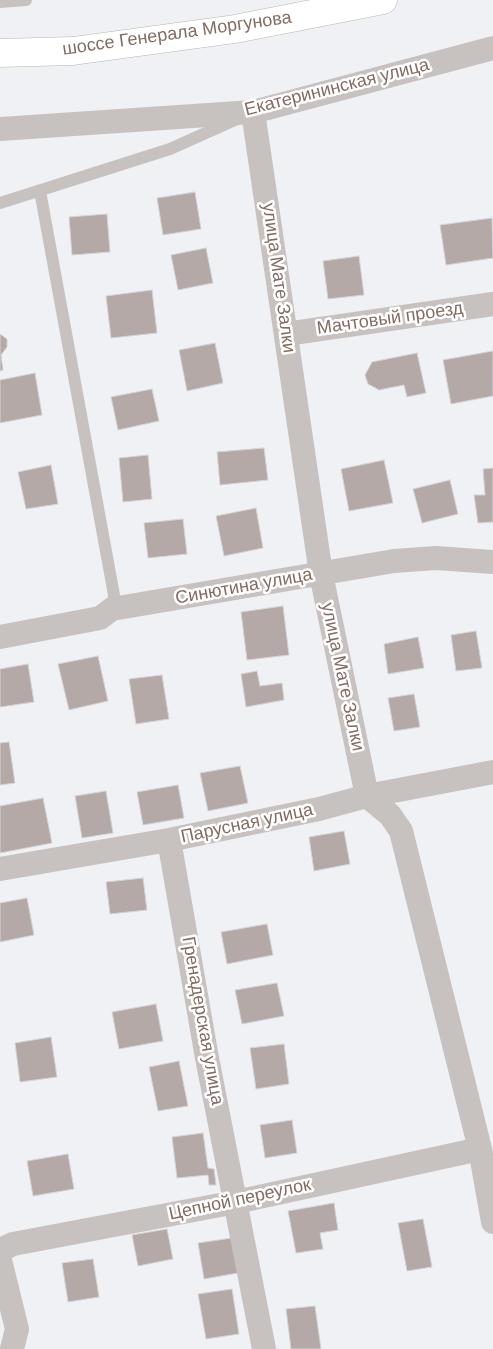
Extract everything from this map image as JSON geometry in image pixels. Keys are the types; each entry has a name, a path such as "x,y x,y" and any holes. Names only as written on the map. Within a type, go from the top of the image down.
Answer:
{"main road":[{"name":"шоссе Генерала Моргунова","path":"0,53 73,52 226,31 383,0"}],"street":[{"name":"Екатерининская улица","path":"0,129 253,112 493,48"},
{"name":"улица Мате Залки","path":"253,112 321,574 367,796"},
{"name":"Мачтовый проезд","path":"286,334 493,304"},
{"name":"Синютина улица","path":"0,637 100,618 112,609 394,562 436,558 493,562"},
{"name":"Парусная улица","path":"0,869 170,840 319,809 367,796 493,772"},
{"path":"367,796 390,815 400,831 480,1149 493,1222"},
{"name":"Гренадерская улица","path":"170,840 207,1058 264,1349"},
{"name":"Цепной переулок","path":"0,1250 13,1244 236,1202 480,1149"},
{"path":"0,1260 16,1329 12,1349"}],"lane":[{"path":"0,2 26,0"},
{"path":"0,203 170,149 253,112"},
{"path":"40,191 114,595 112,609"}],"building":[{"path":"195,192 201,229 163,235 157,198"},
{"path":"107,214 110,252 72,255 69,217"},
{"path":"492,218 493,258 446,265 440,225"},
{"path":"206,248 213,283 178,290 171,255"},
{"path":"359,256 364,295 328,299 323,261"},
{"path":"152,290 157,333 111,338 106,296"},
{"path":"0,334 7,339 7,347 1,355 3,370 0,371"},
{"path":"215,343 223,383 187,391 179,350"},
{"path":"493,351 493,396 451,404 443,360"},
{"path":"417,353 426,393 407,397 404,385 379,390 368,384 365,375 372,362"},
{"path":"35,373 42,415 0,423 0,380"},
{"path":"152,389 159,421 118,430 111,397"},
{"path":"264,448 268,480 220,485 217,452"},
{"path":"148,455 152,499 123,502 119,458"},
{"path":"384,460 393,503 349,511 341,469"},
{"path":"51,465 58,504 26,509 18,472"},
{"path":"493,468 493,522 478,523 474,495 485,495 483,469"},
{"path":"450,480 458,514 422,523 413,489"},
{"path":"256,508 263,548 224,556 216,516"},
{"path":"183,519 187,554 148,558 144,523"},
{"path":"283,606 289,655 247,660 241,612"},
{"path":"476,631 482,668 456,671 451,635"},
{"path":"418,637 424,668 388,674 384,644"},
{"path":"98,656 108,701 69,710 58,664"},
{"path":"28,664 34,702 0,707 0,669"},
{"path":"257,671 260,686 282,683 284,700 246,707 241,674"},
{"path":"162,675 169,719 136,724 129,679"},
{"path":"414,694 420,727 394,731 388,698"},
{"path":"9,742 15,783 0,785 0,743"},
{"path":"240,766 248,803 208,811 200,773"},
{"path":"178,785 184,818 143,825 137,792"},
{"path":"106,791 113,833 82,838 75,796"},
{"path":"43,798 52,843 0,853 0,806"},
{"path":"344,831 350,864 314,871 309,837"},
{"path":"143,878 147,910 110,914 106,882"},
{"path":"27,898 34,935 0,942 0,903"},
{"path":"267,924 273,955 227,964 221,932"},
{"path":"277,983 284,1016 242,1024 235,990"},
{"path":"156,1004 163,1041 119,1049 112,1012"},
{"path":"51,1037 57,1077 20,1082 15,1043"},
{"path":"284,1044 289,1084 256,1089 250,1048"},
{"path":"179,1061 188,1106 158,1111 149,1067"},
{"path":"292,1120 297,1153 265,1158 260,1125"},
{"path":"203,1133 208,1168 214,1169 216,1185 209,1185 208,1175 177,1178 172,1137"},
{"path":"68,1154 74,1189 33,1196 27,1161"},
{"path":"334,1203 338,1230 320,1233 323,1249 296,1253 288,1211"},
{"path":"423,1219 432,1267 407,1271 398,1223"},
{"path":"167,1229 173,1259 138,1266 132,1235"},
{"path":"232,1238 238,1273 204,1279 198,1243"},
{"path":"93,1259 99,1297 68,1302 62,1263"},
{"path":"232,1289 239,1334 206,1339 198,1294"},
{"path":"315,1306 321,1349 291,1349 286,1309"}]}
